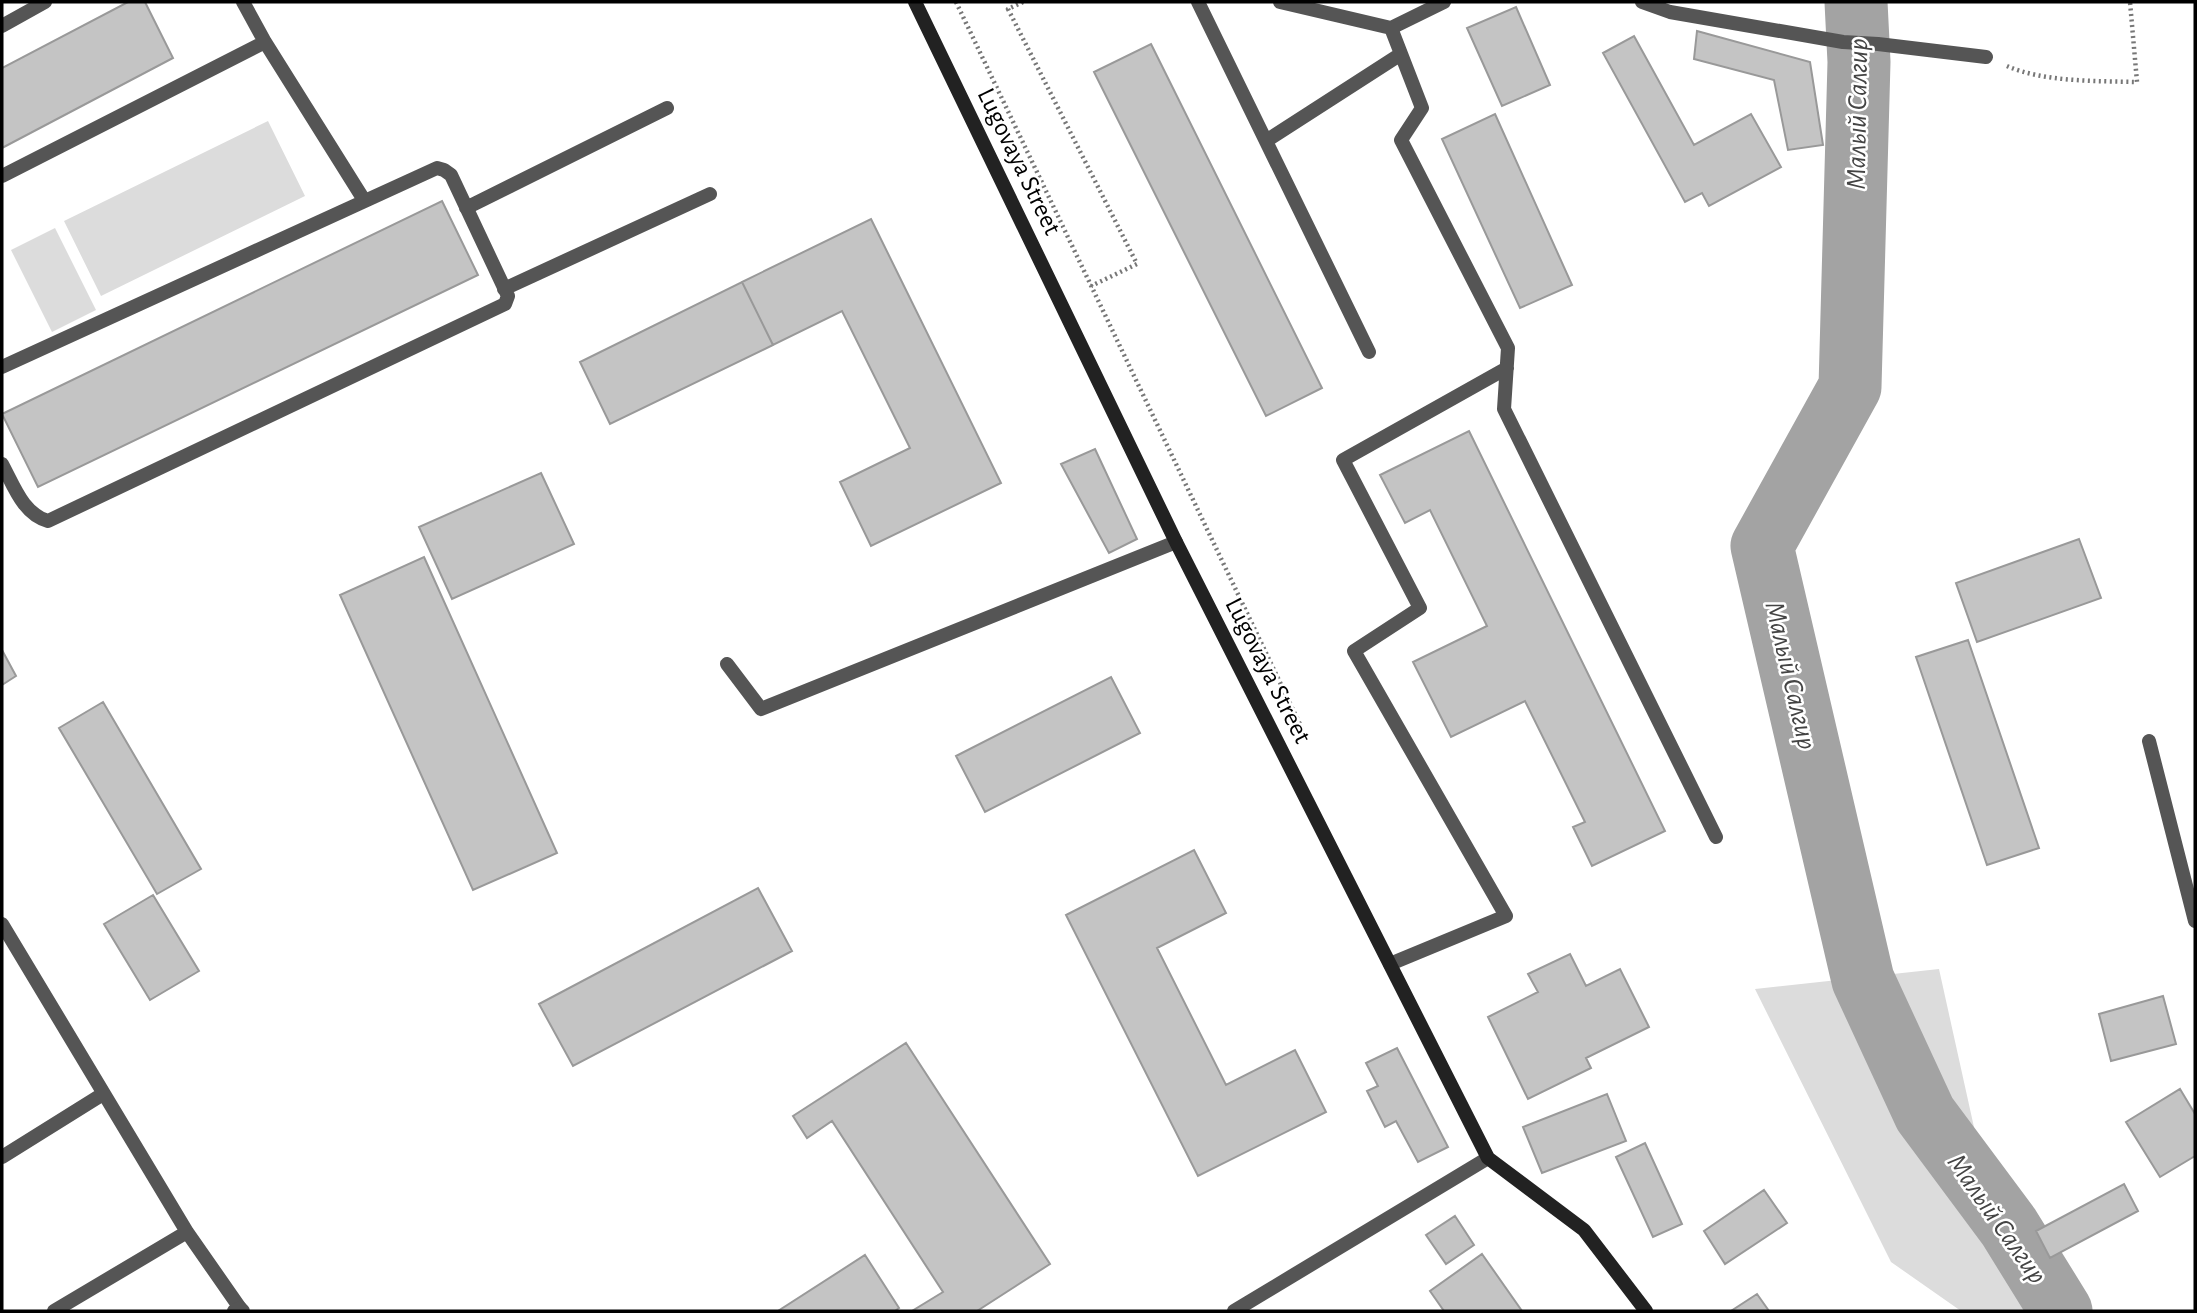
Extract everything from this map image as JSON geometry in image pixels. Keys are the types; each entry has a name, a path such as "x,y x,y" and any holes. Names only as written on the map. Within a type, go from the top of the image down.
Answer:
{"main road":[{"name":"Lugovaya Street","path":"915,2 1176,542 1488,1158 1584,1230 1646,1311"}],"street":[{"path":"2,26 45,2"},
{"path":"243,2 265,42 365,200"},
{"path":"1198,2 1369,352"},
{"path":"1280,2 1391,28 1444,2"},
{"path":"1642,2 1670,12 1843,42 1986,57"},
{"path":"1391,28 1422,108 1401,140 1508,348 1504,409 1716,837"},
{"path":"2,176 265,42"},
{"path":"1266,141 1401,54"},
{"path":"466,208 667,108"},
{"path":"2,464 26,509 37,518 48,521 505,304 508,296 451,175 437,169 3,364"},
{"path":"504,289 709,194"},
{"path":"1390,964 1506,916 1354,651 1420,608 1343,460 1507,368"},
{"path":"727,664 761,709 1176,542"},
{"path":"2149,741 2195,921"},
{"path":"2,924 187,1232 239,1310"},
{"path":"2,1157 103,1094"},
{"path":"1234,1311 1488,1158"},
{"path":"54,1311 187,1232"}],"path":[{"path":"956,2 1310,745"},
{"path":"1023,2 1008,9 1137,264 1091,286"},
{"path":"1986,57 2023,73 2110,82 2137,82 2130,2"}],"shaded area":[{"path":"268,121 305,196 101,296 64,221"},
{"path":"55,228 96,310 52,332 11,250"},
{"path":"1939,969 1989,1195 2091,1311 1961,1311 1891,1262 1755,989"}],"building":[{"path":"128,2 145,2 173,58 2,148 2,68"},
{"path":"1516,7 1550,85 1502,106 1467,28"},
{"path":"1697,31 1810,62 1823,145 1788,150 1774,80 1694,59"},
{"path":"1634,36 1694,145 1751,114 1781,167 1709,206 1702,193 1685,202 1603,53"},
{"path":"1151,44 1322,388 1266,416 1094,72"},
{"path":"1495,114 1572,285 1520,308 1442,139"},
{"path":"442,201 478,275 38,487 2,414"},
{"path":"871,219 1001,483 871,546 840,482 910,448 842,311 773,345 742,282"},
{"path":"742,282 773,345 610,424 580,362"},
{"path":"1469,431 1665,831 1592,866 1573,827 1585,822 1525,701 1451,737 1413,662 1487,626 1430,510 1405,523 1380,475"},
{"path":"1095,449 1137,539 1109,553 1061,464"},
{"path":"541,473 574,544 452,599 419,527"},
{"path":"2079,539 2101,598 1977,642 1956,583"},
{"path":"424,557 557,853 473,890 340,595"},
{"path":"1968,640 2039,848 1987,865 1916,657"},
{"path":"2,650 16,676 2,685"},
{"path":"1111,677 1140,733 985,812 956,756"},
{"path":"103,702 201,869 157,894 59,728"},
{"path":"1194,850 1226,913 1157,948 1226,1085 1295,1050 1326,1112 1198,1176 1066,915"},
{"path":"758,888 792,951 573,1066 539,1004"},
{"path":"153,895 199,971 150,1000 104,924"},
{"path":"1570,954 1586,986 1620,969 1649,1027 1586,1058 1591,1068 1528,1099 1488,1017 1538,992 1528,974"},
{"path":"2163,996 2176,1044 2111,1061 2099,1014"},
{"path":"906,1043 1050,1264 977,1311 912,1311 943,1292 832,1121 807,1138 793,1116"},
{"path":"1397,1048 1448,1147 1418,1162 1396,1121 1385,1127 1367,1091 1378,1086 1366,1063"},
{"path":"2180,1089 2195,1114 2195,1156 2160,1177 2126,1122"},
{"path":"1607,1094 1626,1141 1542,1173 1523,1127"},
{"path":"1645,1143 1682,1224 1653,1237 1616,1157"},
{"path":"2124,1184 2138,1211 2050,1258 2036,1231"},
{"path":"1764,1190 1787,1223 1725,1264 1704,1231"},
{"path":"1455,1216 1474,1245 1446,1264 1426,1235"},
{"path":"1482,1254 1522,1311 1444,1311 1430,1291"},
{"path":"865,1255 899,1308 895,1311 778,1311"},
{"path":"1757,1294 1769,1311 1731,1311"}],"waterway":[{"name":"Малый Салгир","path":"1856,2 1859,62 1850,387 1762,546 1863,980 1925,1114 2009,1227 2061,1311"}]}
